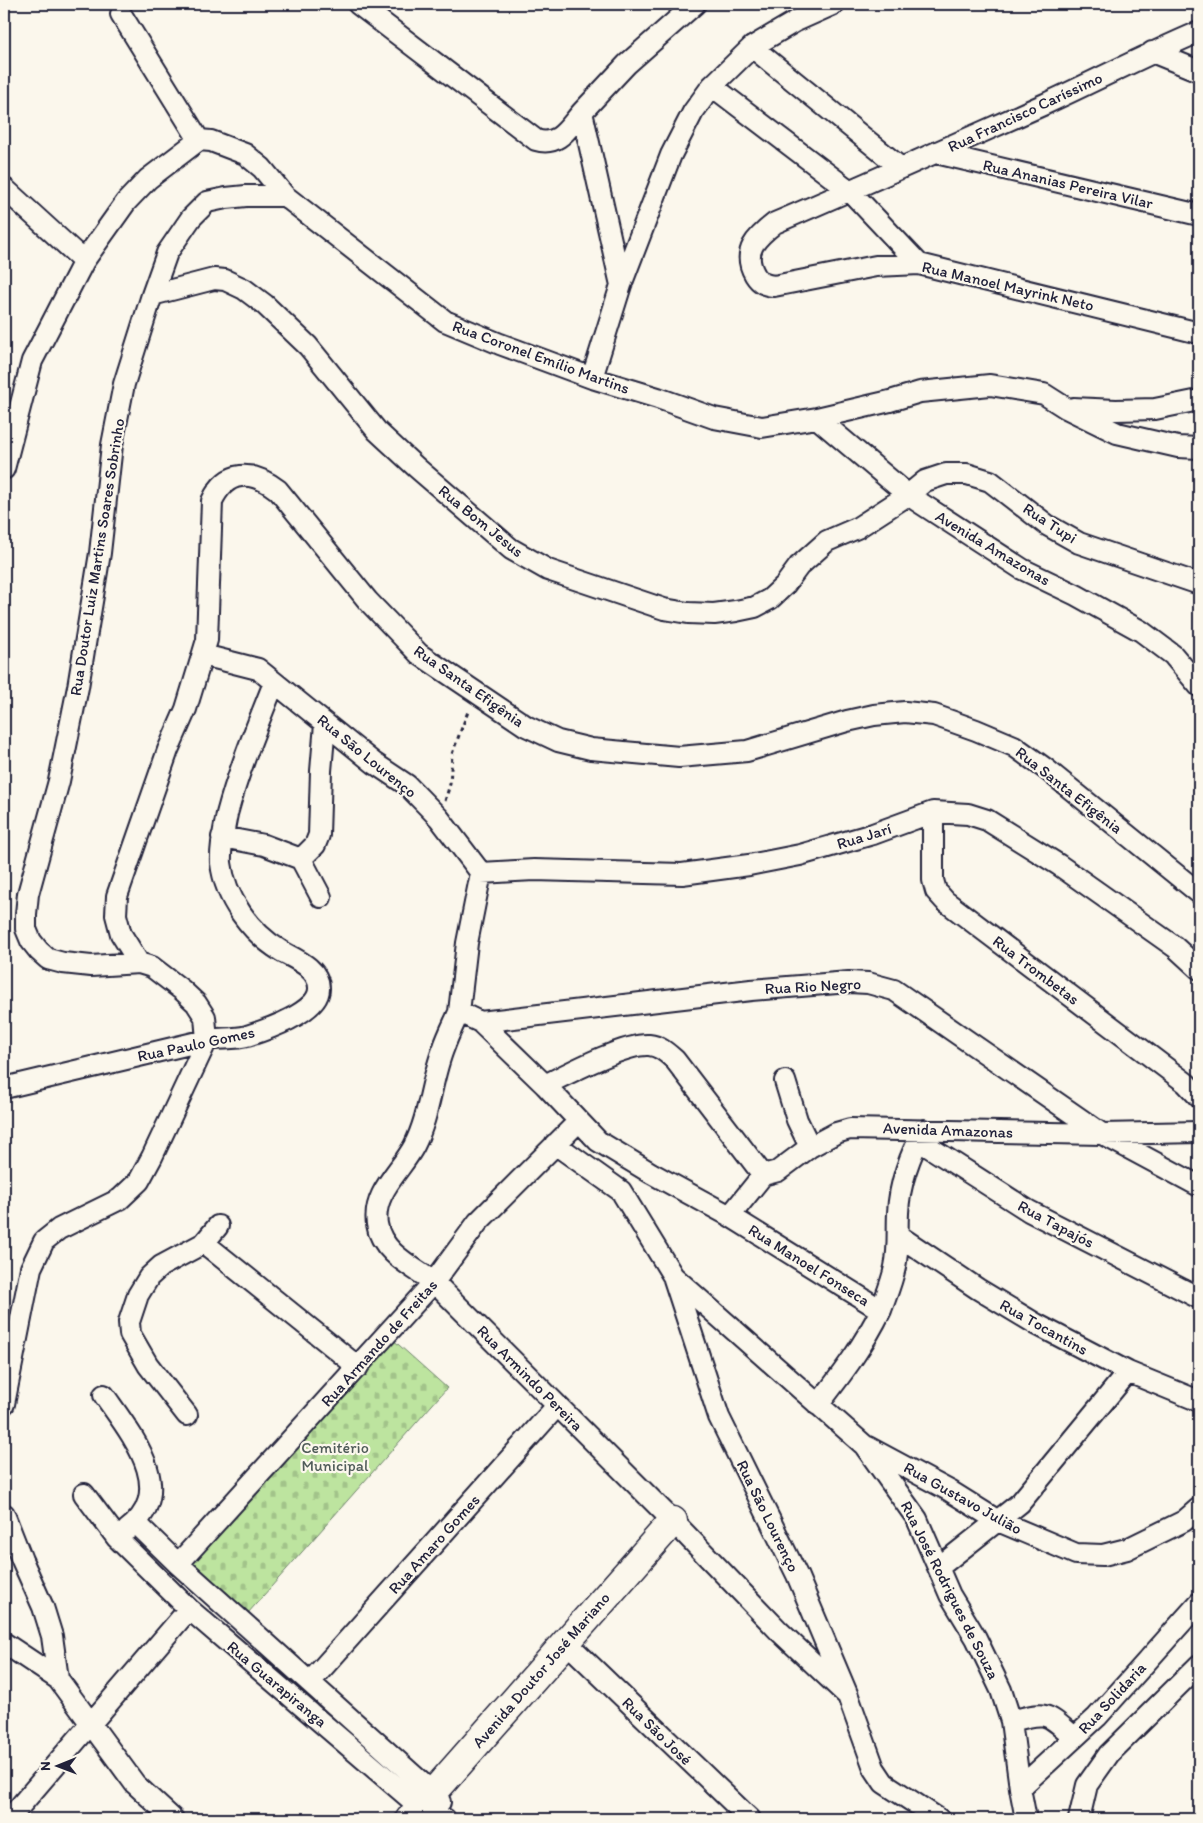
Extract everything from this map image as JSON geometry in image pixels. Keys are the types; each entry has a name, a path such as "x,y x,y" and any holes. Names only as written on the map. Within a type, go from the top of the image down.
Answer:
{"street":[{"path":"358,4 536,140 544,142 556,140 626,64 695,4"},
{"path":"592,378 621,284 671,155 693,112 712,86 752,47 796,21 834,4"},
{"path":"4,469 32,361 84,261 126,202 148,179 199,140 122,14"},
{"name":"Rua Francisco Caríssimo","path":"850,191 1199,32"},
{"path":"752,47 900,168"},
{"path":"1152,52 1199,71"},
{"path":"712,86 850,191 919,264"},
{"path":"582,112 621,284"},
{"name":"Rua Coronel Emílio Martins","path":"199,140 211,141 245,154 262,168 285,196 444,321 592,378 658,398 714,418 762,427 817,418 920,392 990,384 1044,394 1066,408 1117,433 1178,447 1199,448"},
{"name":"Rua Ananias Pereira Vilar","path":"936,153 1199,215"},
{"path":"4,188 84,261"},
{"name":"Rua Manoel Mayrink Neto","path":"850,191 775,223 758,236 751,250 749,261 758,280 766,285 774,286 868,267 919,264 1199,333"},
{"name":"Rua Doutor Luiz Martins Soares Sobrinho","path":"207,1040 205,1017 196,1003 152,967 139,963 91,966 63,963 48,959 38,952 31,941 26,929 26,914 28,894 59,781 78,687 100,553 112,445 124,384 167,253 191,218 208,202 246,196 285,196"},
{"name":"Rua Bom Jesus","path":"152,295 214,279 226,280 244,289 264,304 308,346 377,431 511,549 548,570 664,609 688,613 714,614 755,607 770,599 785,585 799,566 827,541 857,528 908,495"},
{"path":"1066,408 1155,409 1199,400"},
{"name":"Avenida Amazonas","path":"817,418 908,495 1022,569 1076,595 1141,631 1174,655 1199,686"},
{"path":"1178,447 1199,454"},
{"name":"Rua Tupi","path":"908,495 925,481 946,474 967,474 990,481 1047,524 1079,543 1199,584"},
{"name":"Rua Santa Efigênia","path":"139,963 121,934 116,915 117,896 168,750 186,708 203,655 207,640 212,501 224,482 234,477 256,478 267,481 278,490 356,586 400,636 419,654 526,726 558,741 591,749 679,757 747,751 847,721 874,715 905,712 934,715 1014,746 1046,769 1199,893"},
{"name":"Rua São Lourenço","path":"203,655 258,669 374,763 407,785 438,818 481,873"},
{"name":"Rua Paulo Gomes","path":"4,1088 207,1040 246,1036 305,1011 315,1000 320,989 317,978 310,968 268,943 254,929 238,908 225,882 221,862 222,837 234,788 274,683"},
{"path":"301,859 315,845 319,835 321,770 325,724"},
{"name":"Rua Jarí","path":"481,873 534,870 682,874 800,855 873,834 933,812 968,814 987,820 1060,865 1176,947 1199,969"},
{"name":"Rua Trombetas","path":"933,812 933,880 936,891 945,901 1186,1083 1199,1097"},
{"path":"222,837 264,845 301,859 321,897"},
{"path":"481,873 466,943 459,1012 480,1022 579,1121"},
{"name":"Rua Rio Negro","path":"480,1022 751,990 868,982 894,990 1102,1134 1199,1186"},
{"name":"Rua Armindo Pereira","path":"459,1012 443,1048 425,1117 414,1146 378,1204 377,1224 384,1243 394,1253 434,1282 779,1631 848,1696"},
{"path":"4,1404 31,1268 44,1241 59,1229 120,1199 138,1181 152,1158 207,1040"},
{"path":"545,1085 620,1050 648,1044 658,1047 675,1060 763,1175"},
{"path":"785,1081 797,1120 810,1147"},
{"name":"Rua Armando de Freitas","path":"178,1564 434,1282 478,1222 579,1121"},
{"name":"Rua Manoel Fonseca","path":"579,1121 598,1140 651,1173 730,1216 881,1310 895,1266 899,1236 898,1212 903,1181 921,1135"},
{"name":"Avenida Amazonas","path":"730,1216 763,1175 778,1171 810,1147 850,1128 921,1135 1199,1132"},
{"name":"Rua Tapajós","path":"921,1135 1029,1211 1199,1298"},
{"path":"556,1144 621,1191 651,1173"},
{"name":"Rua São Lourenço","path":"621,1191 673,1276 719,1417 797,1575 848,1696 874,1768 884,1783 939,1819"},
{"path":"187,1414 148,1366 130,1334 129,1322 138,1295 148,1277 161,1266 204,1243 218,1226"},
{"name":"Rua Tocantins","path":"899,1236 986,1294 1036,1324 1128,1372 1199,1401"},
{"path":"204,1243 358,1367"},
{"name":"Rua José Rodrigues de Souza","path":"673,1276 864,1445 917,1519 950,1595 976,1638 1001,1690 1011,1721 1026,1819"},
{"path":"818,1404 847,1368 867,1338 881,1310"},
{"path":"939,1567 1020,1503 1128,1372"},
{"path":"104,1395 133,1438 149,1473 151,1485 150,1498 136,1523 117,1538"},
{"name":"Rua Amaro Gomes","path":"310,1682 557,1406"},
{"name":"Rua Gustavo Julião","path":"864,1445 896,1460 998,1521 1076,1554 1103,1555 1127,1549 1184,1521 1199,1508"},
{"name":"Rua Guarapiranga","path":"84,1494 117,1538 189,1609 433,1812"},
{"path":"4,1514 43,1607 52,1636 58,1679"},
{"name":"Rua Guarapiranga","path":"136,1523 178,1564 310,1682 433,1812"},
{"name":"Avenida Doutor José Mariano","path":"433,1812 569,1645 679,1528"},
{"name":"Rua Solidaria","path":"1020,1788 1096,1717 1199,1603"},
{"path":"9,1819 189,1609"},
{"path":"4,1643 58,1679 135,1784 173,1819"},
{"name":"Rua São José","path":"569,1645 750,1819"},
{"path":"1079,1819 1087,1785 1109,1754 1199,1664"},
{"path":"1011,1721 1036,1714 1044,1715 1074,1738"}],"path":[{"path":"438,818 449,789 452,754 476,693"}],"green space":[{"name":"Cemitério Municipal","path":"390,1337 447,1388 248,1613 190,1561"}]}
